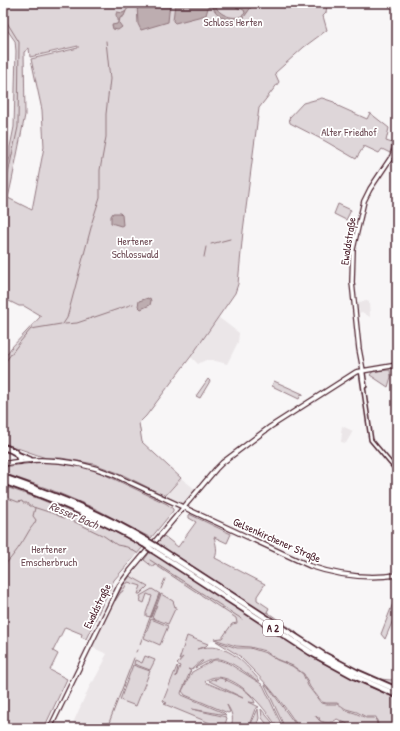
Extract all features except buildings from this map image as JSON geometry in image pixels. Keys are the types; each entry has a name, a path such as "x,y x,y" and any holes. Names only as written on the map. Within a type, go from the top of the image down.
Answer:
{"highway":[{"path":"3,447 12,450 18,455 30,460"},
{"path":"12,450 18,461"},
{"path":"18,455 18,461"},
{"name":"A 2","path":"3,477 53,494 85,508 116,523 145,543"},
{"name":"A 2","path":"3,482 51,498 145,543 322,654 356,672 397,690"},
{"name":"A 2","path":"156,549 310,652 354,676 397,695"}],"main road":[{"name":"Ewaldstraße","path":"49,728 119,586 222,463 282,419 349,376 362,371 352,282 354,241 364,201 370,189 392,156 396,144 397,133"},
{"path":"362,371 397,365"},
{"name":"Gelsenkirchener Straße","path":"3,463 30,460 64,461 92,467 114,475 177,504 296,561 338,574 381,577 397,575"},
{"path":"177,504 178,513"},
{"name":"Ewaldstraße","path":"49,728 118,584 178,513 184,508"}],"street":[{"path":"362,371 371,440 397,471"}],"shaded area":[{"path":"137,3 170,3 168,22 141,30 138,24"},
{"path":"175,3 207,3 208,8 206,15 175,23 173,21"},
{"path":"212,3 219,3 216,7 221,13 229,17 238,17 245,13 244,10 225,3 254,3 242,20 232,20 223,18 219,15 213,8"},
{"path":"126,11 124,16 120,18 119,23 122,27 118,30 113,29 112,25 117,24 118,22 117,12 123,13"},
{"path":"113,213 120,213 122,215 123,225 121,226 111,223 111,216"},
{"path":"150,298 151,301 150,305 141,309 138,306 139,301"},
{"path":"357,302 369,302 370,317 362,312 359,313"},
{"path":"218,317 239,333 238,342 227,364 206,360 198,364 190,356"},
{"path":"342,426 353,431 346,443 341,442"},
{"path":"181,478 195,489 183,505 166,496"},
{"path":"144,560 153,567 153,564 173,576 236,618 236,624 232,625 222,638 214,639 208,644 187,637 162,702 211,723 209,728 75,728 76,725 73,723 92,681 93,682 107,654 91,647 122,587"}],"green space":[{"name":"Hertener Schlosswald","path":"3,3 327,3 326,13 323,16 327,30 304,47 275,73 279,82 259,108 243,231 238,284 235,293 192,355 146,416 139,423 142,442 181,478 165,496 121,474 94,464 61,458 46,458 3,443 3,360 11,348 41,316 24,306 19,306 3,298 3,176 10,157 10,147 14,127 16,51 15,41 3,24","holes":["78,46 78,48 31,59 42,110 44,147 32,210 8,198 25,115 24,52 29,48 30,57"]},
{"name":"Alter Friedhof","path":"322,98 334,102 338,106 367,119 370,113 389,128 386,141 392,143 390,153 382,149 379,153 364,146 356,159 290,123 289,118 303,103"},
{"path":"338,204 351,210 346,220 334,214"},
{"path":"390,370 391,377 388,387 370,375 373,371"},
{"path":"208,379 210,381 200,398 196,396"},
{"path":"274,381 303,394 303,395 301,394 299,399 272,386"},
{"path":"48,461 78,465 97,471 167,504 173,509 173,511 151,538 94,508 49,489 3,473 3,467"},
{"name":"Hertener Emscherbruch","path":"3,486 74,513 143,547 114,580 86,639 81,637 82,634 65,627 53,651 58,654 50,670 67,679 44,728 3,728"},
{"path":"189,514 231,534 227,543 214,537 217,550 215,558 265,584 257,596 257,600 269,608 267,612 301,637 157,543 164,536 178,547 196,522 189,518"},
{"path":"150,552 314,658 363,684 397,698 397,728 379,728 376,717 366,717 357,712 346,709 337,703 322,702 310,687 304,674 293,666 276,659 265,651 250,647 236,646 214,639 222,638 232,624 237,623 236,618 154,564 153,567 144,560"},
{"path":"130,576 148,586 140,594 138,594 141,586 128,582 115,601 122,587"},
{"path":"152,589 160,594 151,617 146,616 146,613 152,596 147,594 144,603 140,601 140,596"},
{"path":"397,593 397,611 385,639 381,634"},
{"path":"161,594 173,601 175,607 176,606 176,609 168,624 152,618"},
{"path":"151,619 168,626 160,645 144,638"},
{"path":"187,636 208,644 197,649 207,647 217,648 233,654 247,666 260,681 221,659 211,660 195,668 203,661 201,661 191,670 188,669 191,671 181,693 182,695 224,713 226,715 192,709 226,717 224,728 210,728 210,723 164,704 167,703 163,701 177,666 176,677 180,666 177,664 183,657 179,660"},
{"path":"216,641 237,648 250,648 266,653 277,660 292,666 303,674 308,686 321,703 337,704 345,710 366,718 374,718 378,728 356,728 337,719 329,722 321,721 326,723 346,724 353,728 299,728 272,691 241,657"},
{"path":"145,656 155,660 150,670 134,664 135,660 142,663"},
{"path":"214,660 228,663 263,685 283,728 278,728 267,712 252,696 244,689 236,683 227,679 215,677 205,682 243,698 209,681 220,678 226,680 239,686 254,699 255,703 249,702 259,707 255,709 248,728 225,728 226,725 231,726 232,721 231,713 227,705 230,712 228,713 185,695 182,691 192,672"},
{"path":"133,665 150,671 136,706 120,700"},
{"path":"396,677 397,687 380,679 391,680"},
{"path":"265,685 267,685 298,728 285,728"},
{"path":"258,709 259,718 256,728 249,728"},
{"path":"261,709 277,728 270,728 262,718"}],"waterway":[{"path":"126,11 131,3"},
{"path":"3,16 19,42 18,127 6,183 3,190"},
{"path":"92,222 100,197 100,170 106,137 106,114 110,79 106,41"},
{"path":"63,324 67,318 92,224"},
{"path":"211,244 230,239"},
{"path":"204,257 206,247"},
{"path":"65,324 77,323 133,304"},
{"path":"3,365 31,329 61,324"},
{"name":"Resser Bach","path":"3,496 18,502 22,501 23,503 27,503 29,506 75,522 104,536 117,545 127,547 137,553"},
{"path":"4,566 18,549 35,523 36,520 33,516 35,508"},
{"name":"Resser Bach","path":"150,560 242,619"},
{"path":"161,589 165,579"},
{"path":"140,644 159,594"},
{"path":"107,728 134,658"}],"park label":[{"name":"Schloss Herten","path":"233,22"}]}
